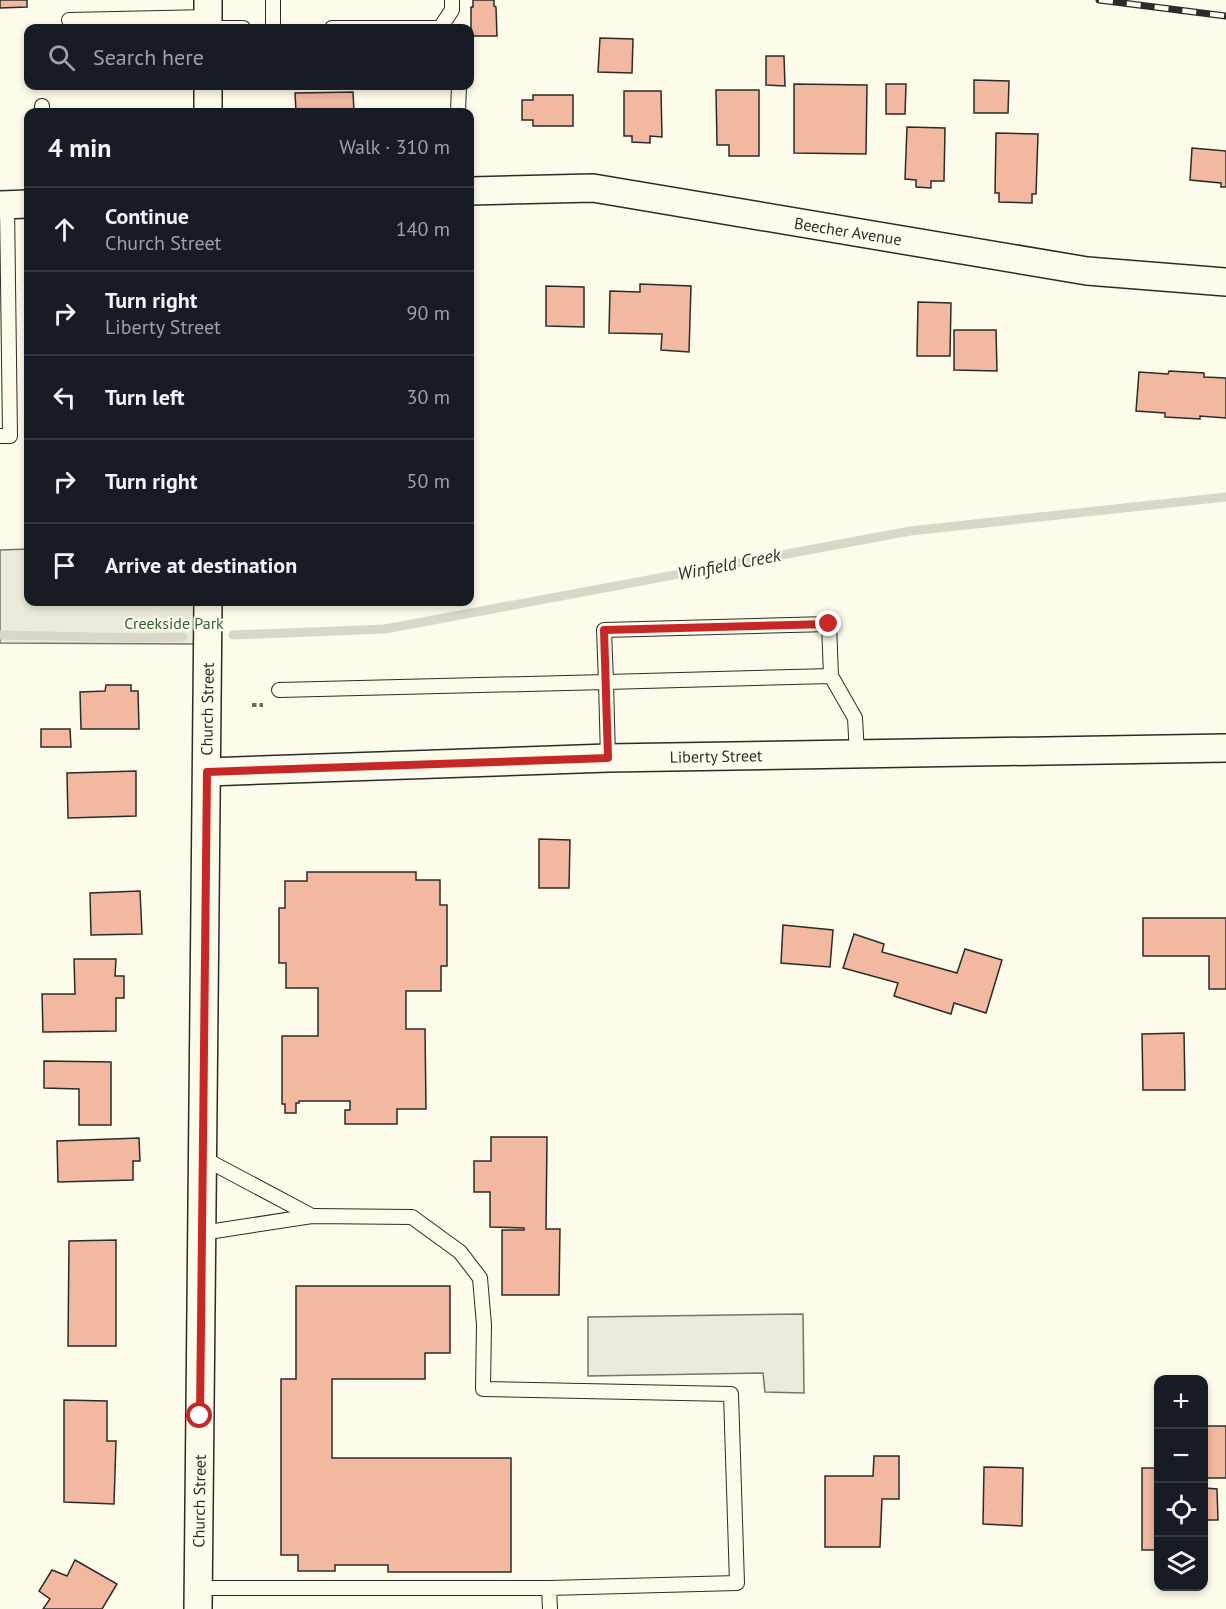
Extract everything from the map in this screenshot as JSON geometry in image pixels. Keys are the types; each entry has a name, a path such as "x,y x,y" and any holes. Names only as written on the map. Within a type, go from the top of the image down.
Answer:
{"street":[{"path":"208,90 208,108"},
{"name":"Beecher Avenue","path":"474,191 593,188 1087,271 1226,282"},
{"name":"Church Street","path":"198,1598 208,606"},
{"name":"Liberty Street","path":"207,772 608,758 1226,748"}],"lane":[{"path":"273,0 273,24"},
{"path":"443,24 453,10 452,0"},
{"path":"69,20 208,18 229,24"},
{"path":"458,108 459,90"},
{"path":"0,436 10,436 12,204"},
{"path":"608,758 604,630 829,624 831,676 855,718 857,754"},
{"path":"279,690 831,676"},
{"path":"203,1158 312,1216"},
{"path":"198,1598 737,1583 731,1394 483,1389 484,1325 480,1278 460,1252 412,1217 312,1216 202,1233"},
{"path":"549,1588 550,1609"}],"green space":[{"name":"Creekside Park","path":"24,549 24,606 196,606 197,644 0,643 0,550"},
{"path":"803,1314 804,1393 765,1392 763,1373 588,1376 588,1317"}],"building":[{"path":"0,0 27,0 27,7 0,8"},
{"path":"473,0 494,0 497,36 474,36 474,24 471,24 471,7 473,7"},
{"path":"600,38 633,39 632,73 598,72"},
{"path":"766,56 784,56 785,86 766,85"},
{"path":"974,80 1009,81 1008,113 974,113"},
{"path":"794,84 867,85 866,154 794,153"},
{"path":"886,84 906,84 905,114 886,114"},
{"path":"716,90 759,90 759,156 729,156 729,145 717,145"},
{"path":"624,91 661,91 662,137 650,136 650,143 632,142 632,136 624,136"},
{"path":"353,92 354,108 296,108 295,93"},
{"path":"533,95 573,95 573,126 533,126 533,120 522,120 522,100 533,100"},
{"path":"907,127 945,128 944,181 931,181 931,188 916,187 916,180 905,179"},
{"path":"996,133 1038,134 1036,194 1032,194 1032,203 999,202 999,193 995,193"},
{"path":"1192,148 1226,151 1226,187 1221,187 1221,183 1190,180"},
{"path":"640,284 691,286 689,352 661,350 662,334 609,333 610,291 640,292"},
{"path":"546,286 584,287 584,327 546,326"},
{"path":"918,302 951,303 950,356 917,356"},
{"path":"954,330 996,330 997,371 954,370"},
{"path":"1169,371 1204,373 1204,377 1226,378 1226,418 1165,417 1165,413 1136,411 1139,372 1168,374"},
{"path":"106,685 131,685 131,691 138,691 139,729 81,729 80,692 105,691"},
{"path":"41,729 70,729 71,747 41,747"},
{"path":"136,771 136,816 68,818 67,773"},
{"path":"539,839 570,840 569,888 539,888"},
{"path":"307,872 416,872 416,880 440,880 440,905 447,905 447,966 441,966 441,991 406,991 406,1029 425,1029 426,1109 397,1109 397,1124 345,1124 345,1110 350,1110 350,1101 299,1101 296,1103 296,1113 285,1113 285,1104 282,1104 282,1036 318,1036 318,988 286,988 286,963 279,963 279,908 285,908 285,881 307,881"},
{"path":"140,891 142,934 91,935 90,893"},
{"path":"1143,918 1226,918 1226,989 1209,989 1209,956 1143,956"},
{"path":"783,925 833,930 830,967 781,963"},
{"path":"854,934 884,944 882,952 957,973 965,949 1002,960 986,1013 954,1003 951,1014 894,996 898,983 843,968"},
{"path":"74,959 116,959 115,976 124,976 124,998 116,998 116,1031 43,1032 42,994 75,994"},
{"path":"1184,1033 1185,1090 1143,1090 1142,1034"},
{"path":"44,1061 111,1062 111,1125 79,1125 79,1089 44,1088"},
{"path":"491,1137 547,1137 546,1229 560,1229 559,1295 502,1295 502,1230 524,1230 524,1228 490,1227 490,1192 474,1192 474,1161 491,1161"},
{"path":"139,1138 140,1161 133,1161 133,1180 58,1182 57,1141"},
{"path":"116,1240 116,1346 68,1346 69,1241"},
{"path":"296,1286 450,1286 450,1353 425,1353 425,1379 332,1379 332,1458 511,1458 511,1572 388,1572 388,1565 335,1565 335,1571 298,1571 298,1555 281,1555 281,1379 296,1379"},
{"path":"64,1400 107,1401 107,1441 116,1441 114,1504 64,1502"},
{"path":"1208,1426 1226,1426 1226,1478 1208,1478"},
{"path":"874,1456 899,1456 899,1499 882,1499 880,1547 825,1547 825,1476 873,1476"},
{"path":"984,1467 1023,1468 1022,1526 983,1524"},
{"path":"1142,1468 1154,1468 1154,1550 1142,1550"},
{"path":"1208,1488 1217,1489 1218,1520 1208,1520"},
{"path":"75,1560 117,1584 102,1609 43,1609 50,1599 39,1591 52,1570 67,1576"}],"waterway":[{"name":"Winfield Creek","path":"233,635 385,629 910,531 1226,497"},
{"name":"Winfield Creek","path":"0,635 183,637"}],"railway":[{"path":"1099,0 1226,16"}],"route":[{"path":"200,1416 207,772 608,758 604,630 829,624"}]}
